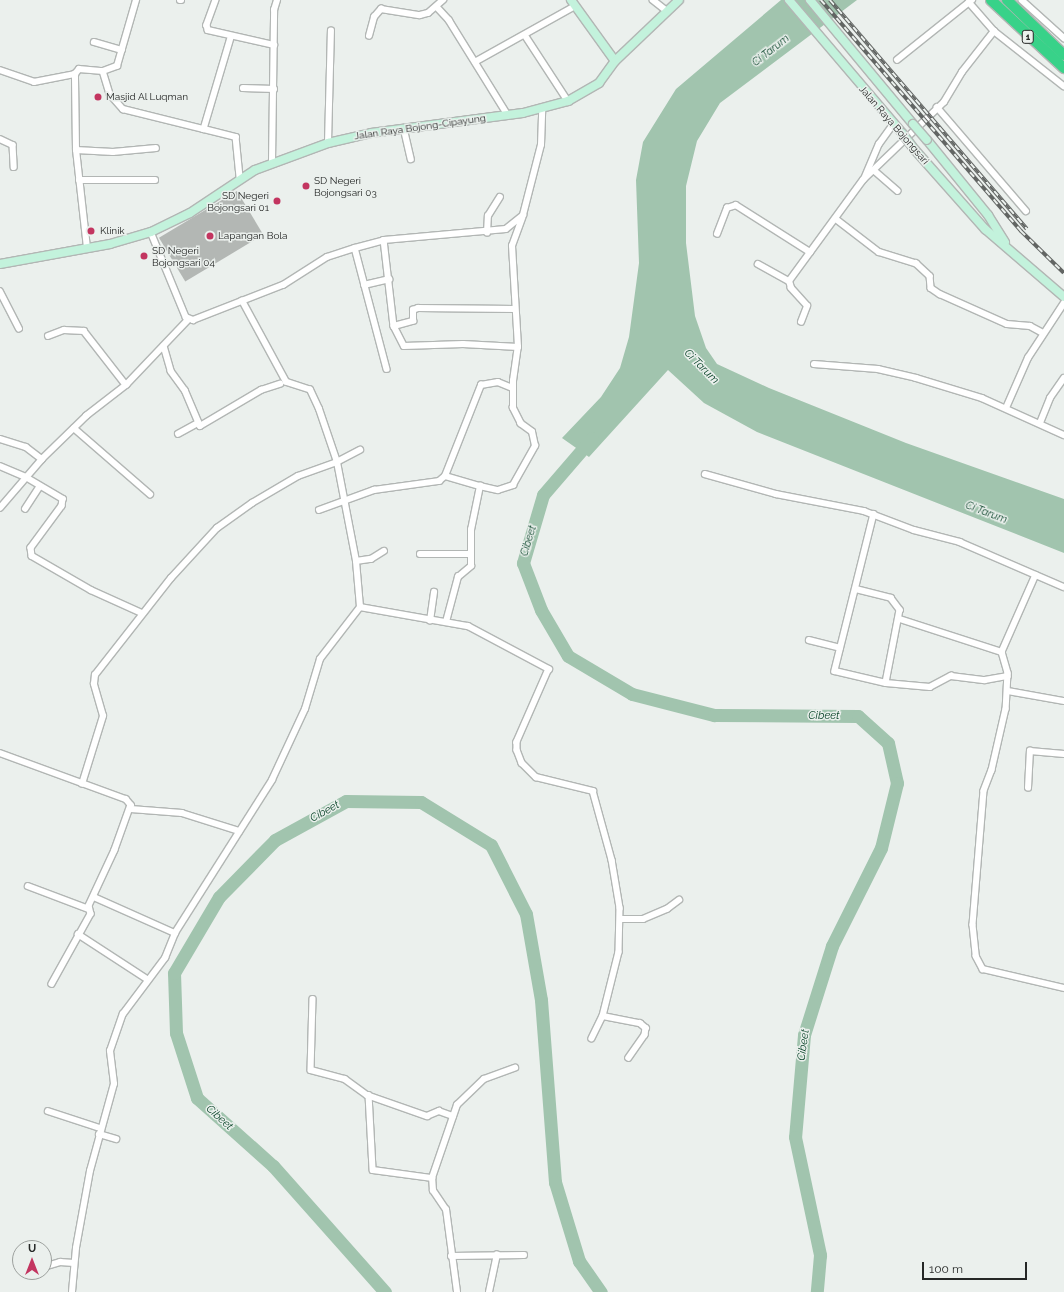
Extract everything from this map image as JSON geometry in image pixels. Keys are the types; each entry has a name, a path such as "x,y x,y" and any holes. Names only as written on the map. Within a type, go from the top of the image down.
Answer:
{"highway":[{"name":"1","path":"1007,0 1064,55"},
{"name":"1","path":"993,2 1064,68"}],"street":[{"path":"87,248 76,150 75,74 79,69 103,71 116,66 136,0"},
{"path":"216,0 207,27 231,38 274,45"},
{"path":"272,162 274,45 277,0"},
{"path":"369,36 374,17 381,9 420,15 437,7 443,0"},
{"path":"653,0 667,11"},
{"name":"Jalan Raya Bojong-Cipayung","path":"0,264 87,248 150,232 190,213 240,177 272,162 328,142 404,128 542,110 568,101 599,83 615,61 679,0"},
{"name":"Jalan Raya Bojongsari","path":"789,0 893,125 902,133 928,165 985,229 1006,244 1064,297"},
{"name":"Jalan Raya Bojongsari","path":"810,0 939,154 988,215 1006,244"},
{"path":"1022,0 1064,38"},
{"path":"897,60 971,1 994,31 1064,86"},
{"path":"475,62 525,35 573,3 615,61"},
{"path":"437,7 449,20 508,115"},
{"path":"328,142 331,31"},
{"path":"863,180 875,171 884,158 944,102 962,72 994,31"},
{"path":"525,35 568,101"},
{"path":"204,129 231,38"},
{"path":"94,42 122,50"},
{"path":"0,70 34,82 75,74"},
{"path":"103,71 110,94 123,109 236,137 240,177"},
{"path":"243,88 274,89"},
{"path":"937,107 1026,211"},
{"path":"445,476 498,490 513,485 534,448 532,432 521,424 513,408 513,388 518,347 512,246 523,215 541,145 542,110"},
{"path":"801,322 807,306 790,288 789,281 836,219 863,180 876,152 893,125"},
{"path":"404,128 411,159"},
{"path":"0,139 13,145 14,167"},
{"path":"76,150 113,152 156,148"},
{"path":"876,152 884,158"},
{"path":"928,165 939,154"},
{"path":"875,171 898,191"},
{"path":"79,180 155,180"},
{"path":"487,233 488,216 500,197"},
{"path":"717,234 727,208 736,205 810,252"},
{"path":"0,508 42,459 74,428 126,385 164,346 177,328 188,320 283,285 327,257 355,248 384,240 487,233 513,226 523,215"},
{"path":"836,219 874,249 916,262 930,276 931,288 940,294 1007,324 1030,326 1043,333"},
{"path":"150,232 188,320"},
{"path":"384,240 394,326 404,346 463,344 518,347"},
{"path":"355,248 387,369"},
{"path":"758,264 789,281"},
{"path":"364,285 389,279"},
{"path":"0,291 19,328"},
{"path":"72,1292 74,1263 100,1128 115,1080 110,1050 127,1006 165,958 175,933 281,761 305,709 320,659 360,607 356,562 337,462 312,393 286,382 242,301"},
{"path":"1006,408 1014,384 1043,333 1064,303"},
{"path":"394,326 413,321 413,310 418,308 515,309"},
{"path":"48,336 64,330 84,331 126,385"},
{"path":"164,346 172,370 185,390 198,423"},
{"path":"814,364 896,374 975,396 1006,408 1064,435"},
{"path":"1040,423 1050,398 1064,378"},
{"path":"319,510 345,502 374,490 434,484 445,476 481,385 498,382 513,388"},
{"path":"178,434 198,423 203,425 261,390 280,384"},
{"path":"74,428 150,494"},
{"path":"0,439 26,447 42,459"},
{"path":"82,784 103,716 94,684 95,675 142,613 195,550 232,517 298,476 337,462 360,450"},
{"path":"0,466 26,477 59,496 63,502 31,548 32,556 90,590 142,613"},
{"path":"705,474 776,494 874,514 914,530 960,542 1064,587"},
{"path":"25,509 40,486"},
{"path":"446,622 458,577 471,566 471,530 480,486"},
{"path":"874,514 835,671 886,683 934,687 951,676 985,680 1008,676"},
{"path":"356,562 371,559 384,551"},
{"path":"420,554 470,554"},
{"path":"1036,575 1002,652 1008,676 1008,692 992,770 984,791 973,925 976,956 983,969 1064,988"},
{"path":"856,589 891,598 900,610 900,619 886,683"},
{"path":"430,621 434,592"},
{"path":"360,607 430,621 468,626 549,669 517,742 516,750 522,763 536,777 593,791 612,860 621,919 619,952 603,1016 592,1039"},
{"path":"900,619 1002,652"},
{"path":"809,640 840,648"},
{"path":"1008,692 1064,701"},
{"path":"1028,788 1030,751 1064,754"},
{"path":"0,754 126,799 131,809 89,909 91,914 78,934 52,984"},
{"path":"131,809 182,814 239,831"},
{"path":"28,886 89,909"},
{"path":"94,897 175,933"},
{"path":"621,919 643,919 660,912 679,900"},
{"path":"78,934 148,979"},
{"path":"313,999 311,1070 346,1079 369,1095 427,1116 439,1111 453,1116"},
{"path":"603,1016 640,1023 646,1028 645,1035 629,1058"},
{"path":"457,1292 446,1210 434,1191 432,1178 453,1116 462,1098 484,1079 515,1068"},
{"path":"369,1095 373,1170 432,1178"},
{"path":"48,1111 100,1128"},
{"path":"99,1134 116,1139"},
{"path":"489,1292 497,1255"},
{"path":"451,1256 524,1255"},
{"path":"52,1264 60,1262 74,1263"}],"water":[{"name":"Ci Tarum","path":"781,0 857,0 720,103 697,141 686,186 686,243 695,316 706,348 717,364 769,388 906,443 1064,499 1064,553 757,432 704,403 668,370 589,457 562,438 601,397 620,368 629,337 639,263 636,180 643,142 676,89"}],"building":[{"name":"Lapangan Bola","path":"237,191 263,235 185,282 159,238"}],"waterway":[{"name":"Cibeet","path":"592,438 543,495 523,563 541,610 568,656 632,694 714,715 858,716 888,743 897,783 881,848 832,946 804,1035 795,1137 820,1255 817,1292"},
{"name":"Cibeet","path":"385,1292 273,1166 197,1098 176,1033 174,973 219,897 275,840 346,801 421,802 491,845 526,914 541,1000 555,1182 579,1261 601,1292"}],"railway":[{"path":"821,0 1021,231 1064,273"},
{"path":"830,0 1027,229"}],"place":[{"name":"Masjid Al Luqman","path":"98,97"},
{"name":"SD Negeri Bojongsari 03","path":"306,186"},
{"name":"SD Negeri Bojongsari 01","path":"277,201"},
{"name":"Klinik","path":"91,231"},
{"name":"Lapangan Bola","path":"210,236"},
{"name":"SD Negeri Bojongsari 04","path":"144,256"}]}
